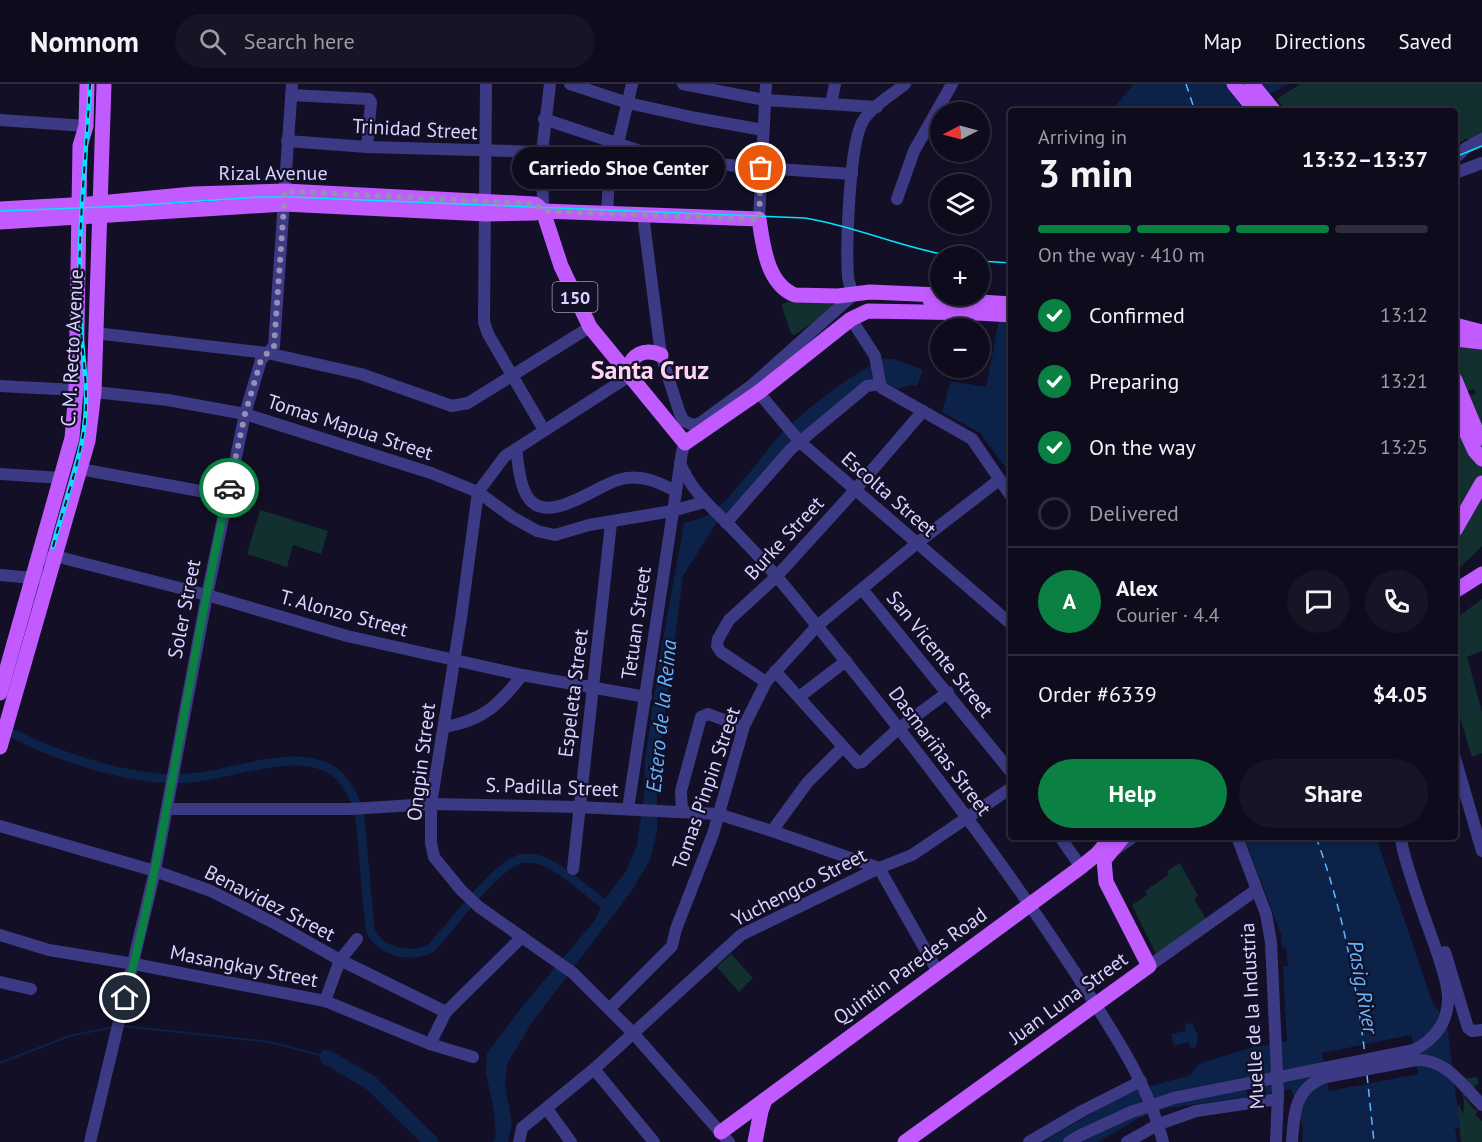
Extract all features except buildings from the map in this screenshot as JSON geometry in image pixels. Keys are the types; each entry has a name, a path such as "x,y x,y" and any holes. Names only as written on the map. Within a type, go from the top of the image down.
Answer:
{"main road":[{"name":"C. M. Recto Avenue","path":"0,693 72,438 76,390 83,372 90,147 86,126 87,84"},
{"name":"C. M. Recto Avenue","path":"0,747 88,441 94,392 95,333 89,210 104,84"},
{"path":"1234,84 1254,108"},
{"path":"1252,84 1272,108"},
{"name":"Rizal Avenue","path":"0,222 193,194 486,207 536,204 543,211 759,219"},
{"name":"Rizal Avenue","path":"0,208 89,210"},
{"name":"150","path":"543,211 561,266 590,327 685,443"},
{"path":"759,219 762,240 774,279 795,295 853,295 984,309 1008,314"},
{"path":"853,295 870,291 930,294"},
{"path":"685,443 755,388 850,319 868,311 984,309 1008,305"},
{"path":"1458,326 1482,332"},
{"path":"1458,339 1482,342"},
{"path":"629,373 630,363 635,356 652,351 661,355"},
{"path":"1458,387 1475,428 1482,438"},
{"path":"1458,414 1467,435 1482,459"},
{"path":"1458,525 1482,483"},
{"path":"1458,589 1476,577 1482,565"},
{"path":"1112,844 1104,860 1106,882 1149,966"},
{"name":"Quintin Paredes Road","path":"725,1137 765,1100 1112,844"},
{"path":"1081,867 1106,882"},
{"name":"Juan Luna Street","path":"915,1139 1149,966"},
{"path":"755,1142 765,1100"}],"street":[{"path":"486,84 484,322 511,376 544,430"},
{"path":"543,211 542,152 544,119 550,84"},
{"path":"570,84 628,103 763,130"},
{"path":"607,213 614,142 628,103 632,84"},
{"path":"683,84 765,99 877,107"},
{"path":"759,219 766,84"},
{"path":"831,104 835,84"},
{"path":"643,215 661,355 680,414 688,424 693,425 700,423 755,388 853,295 848,279 852,174 862,122 905,84"},
{"path":"897,199 914,151 952,84"},
{"path":"291,90 369,99 371,102 367,147"},
{"name":"Soler Street","path":"90,1142 155,871 207,595 245,414 261,360 274,346 291,90"},
{"path":"544,119 664,159 852,174"},
{"path":"0,120 86,126"},
{"path":"1458,154 1482,139"},
{"name":"Trinidad Street","path":"287,141 367,147 542,152"},
{"path":"1458,172 1482,163"},
{"path":"850,319 877,362 880,382 885,389 972,440 1008,492"},
{"path":"95,333 267,353 361,374 452,406 468,403 590,327"},
{"name":"Ongpin Street","path":"629,373 505,456 478,492 431,804 431,843 434,857 465,895 573,973 633,1033 725,1137"},
{"path":"724,521 798,440 867,386 880,382"},
{"name":"Tomas Mapua Street","path":"0,386 76,390 168,400 245,414 431,472 478,492 512,517 537,531 555,535 589,525 672,511"},
{"name":"Escolta Street","path":"755,388 798,440 1008,621"},
{"name":"Burke Street","path":"766,682 721,652 717,646 718,639 729,620 777,576 855,490 922,411"},
{"name":"Tetuan Street","path":"635,810 646,697 672,511 685,443"},
{"path":"516,449 523,489 533,502 544,508 558,507 619,479 652,479 676,491"},
{"name":"Dasmariñas Street","path":"680,463 694,490 777,576 846,661 1030,903 1095,1004 1142,1084 1157,1120 1163,1142"},
{"path":"80,469 227,496"},
{"path":"0,474 60,478"},
{"name":"Tomas Pinpin Street","path":"609,1009 672,946 676,928 713,834 743,727 766,682 817,626 916,544 999,480"},
{"path":"672,511 709,506"},
{"name":"Espeleta Street","path":"573,868 611,523"},
{"path":"35,571 48,557 55,556"},
{"name":"T. Alonzo Street","path":"55,556 207,595 347,636 522,675 646,697"},
{"path":"0,575 35,571 49,575"},
{"name":"San Vicente Street","path":"862,589 1008,768"},
{"path":"799,697 846,661"},
{"path":"775,671 854,761 862,762 898,729 948,692"},
{"path":"444,727 478,717 495,707 522,675"},
{"path":"682,811 681,791 701,717 708,714 743,727"},
{"path":"772,831 807,783 843,747"},
{"path":"1458,768 1482,851"},
{"name":"Yuchengco Street","path":"519,1142 522,1128 594,1069 741,935 879,868 912,855 1008,790"},
{"name":"S. Padilla Street","path":"168,809 350,809 431,804 682,811 718,814 879,868"},
{"name":"Benavidez Street","path":"0,826 155,871 211,891 340,960 446,1012"},
{"path":"1062,840 1081,867"},
{"name":"Muelle de la Industria","path":"1238,840 1266,914 1270,942 1278,1094 1276,1142"},
{"path":"1069,1142 1131,1112 1174,1098 1414,1050 1432,1038 1440,1028 1448,1002 1441,967 1414,887 1402,846 1403,840"},
{"path":"1404,840 1457,986 1468,1028 1472,1031 1482,1030"},
{"path":"879,868 938,972"},
{"name":"Juan Luna Street","path":"1149,966 1256,890"},
{"name":"Masangkay Street","path":"0,935 49,950 134,964 325,1002 430,1044 473,1057"},
{"path":"430,1044 446,1012 522,937"},
{"path":"325,1002 340,960 357,939"},
{"path":"0,982 31,989"},
{"path":"1292,1142 1297,1103 1310,1085 1326,1077 1382,1066 1422,1060 1441,1065 1455,1075 1482,1105"},
{"path":"594,1069 654,1142"},
{"path":"1029,1142 1082,1111 1142,1084"},
{"path":"1127,1142 1157,1120 1278,1094"},
{"path":"547,1109 571,1142"}],"green space":[{"path":"1300,84 1482,84 1482,136 1469,142 1467,138 1458,144 1458,108 1284,108 1277,99"},
{"path":"789,302 835,305 832,310 794,335 791,333 782,307 782,304"},
{"path":"1458,345 1482,348 1482,429 1467,397 1476,393 1474,389 1465,392 1458,374"},
{"path":"1458,429 1482,466 1482,546 1458,569"},
{"path":"260,510 328,531 321,554 293,545 287,567 247,554"},
{"path":"1482,599 1482,651 1467,657 1482,712 1482,753 1472,757 1458,711 1458,617"},
{"path":"1180,863 1198,896 1194,899 1206,919 1156,954 1132,905 1147,895 1145,891 1168,875 1167,871"},
{"path":"731,954 753,978 739,992 717,967"},
{"path":"1477,1077 1479,1083 1464,1097 1476,1111 1482,1105 1475,1115 1482,1121 1482,1142 1461,1142 1457,1106 1459,1105 1463,1115 1461,1079"}],"water":[{"path":"1134,84 1288,84 1268,95 1252,108 1114,108"},
{"path":"1008,291 1008,471 980,433 942,412 951,381 986,387 988,378 990,378 997,329"},
{"name":"Estero de la Reina","path":"883,359 894,359 923,370 917,386 898,389 873,378 866,381 715,525 683,576 662,736 657,787 657,831 650,860 631,892 533,1021 507,1064 505,1085 512,1123 508,1142 493,1142 496,1137 494,1111 486,1073 487,1053 522,1007 595,920 606,897 625,873 637,845 644,795 645,759 661,650 684,523 706,516 715,510 790,425 843,383"},
{"name":"Pasig River","path":"1245,840 1377,840 1433,1004 1447,1025 1460,1127 1455,1128 1457,1142 1302,1142 1303,1128 1291,1089 1266,1094 1265,1086 1246,1090 1248,1097 1168,1108 1139,1118 1098,1142 1042,1142 1127,1093 1190,1075 1198,1065 1204,1062 1250,1048 1287,1041 1283,966 1288,966 1286,948 1282,947 1281,934"},
{"path":"1192,1023 1198,1036 1196,1047 1191,1048 1189,1042 1174,1046 1171,1034 1186,1031 1185,1024"}],"pier":[{"path":"1411,1035 1418,1074 1329,1091 1322,1053"}],"waterway":[{"path":"2,728 46,749 72,758 124,773 151,777 176,779 199,777 291,761 309,762 325,767 339,776 347,785 357,806 370,930 381,944 396,951 414,953 431,948 489,882 515,861 526,858 540,860 557,868 608,907"},
{"path":"123,1026 270,1042 327,1057"},
{"path":"0,1063 69,1036 114,1027"},
{"path":"327,1057 371,1083 431,1142"}],"ferry route":[{"path":"1186,84 1194,108"},
{"path":"1317,840 1341,917 1365,1055"},
{"path":"1367,1075 1374,1142"}],"tram line":[{"path":"1458,156 1482,146"},
{"path":"0,211 290,197 805,218 842,226 930,251"},
{"path":"990,262 1008,263"}],"railway":[{"path":"53,547 78,459 86,414 79,283 90,84"}],"way so far":[{"path":"229,488 245,414 261,360 274,346 285,191 536,204 543,211 759,219 761,168"}],"place":[{"name":"Carriedo Shoe Center","path":"761,168"}],"district":[{"name":"Santa Cruz","path":"650,369"}],"route":[{"path":"125,998 168,809 187,693 229,488"}]}
